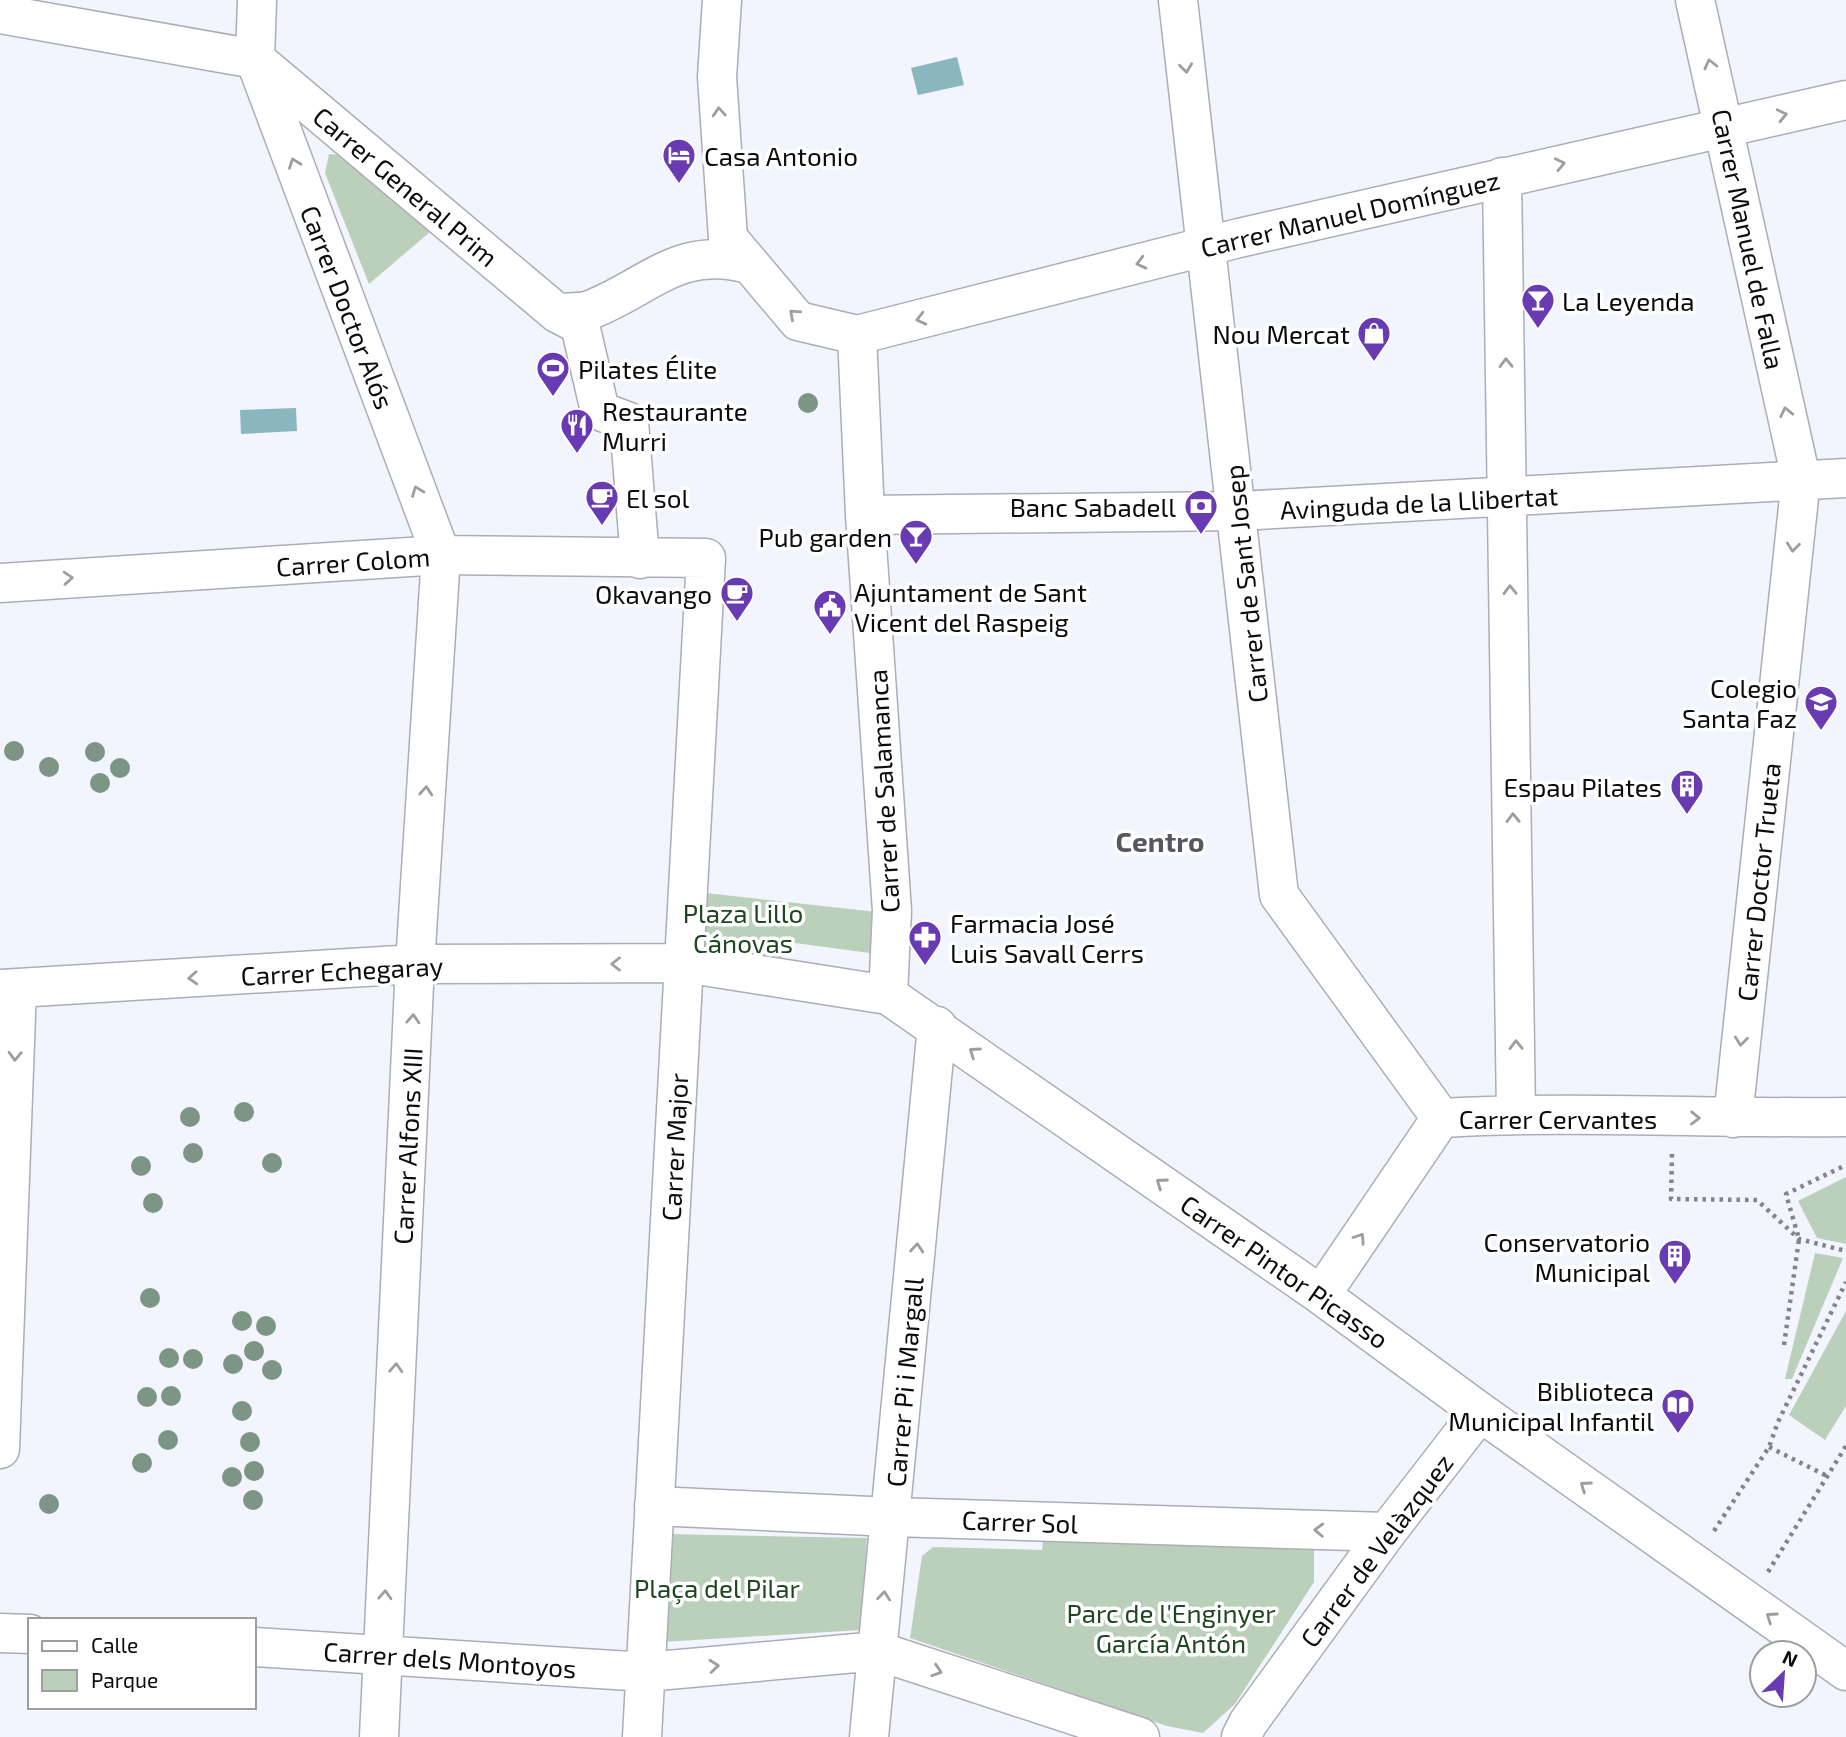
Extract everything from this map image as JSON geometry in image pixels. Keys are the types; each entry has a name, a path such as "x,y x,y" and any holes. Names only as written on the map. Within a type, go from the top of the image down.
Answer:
{"street":[{"path":"0,14 255,59 257,0"},
{"path":"722,0 716,76 728,238 798,321 857,335"},
{"name":"Carrer de Sant Josep","path":"1178,0 1238,511 1279,895 1441,1118"},
{"name":"Carrer Manuel de Falla","path":"1695,0 1801,479"},
{"name":"Carrer General Prim","path":"255,59 557,313 580,325 600,411 629,422 640,559"},
{"name":"Carrer Doctor Alós","path":"255,59 441,555"},
{"name":"Carrer Manuel Domínguez","path":"857,335 1207,246 1846,100"},
{"path":"1502,177 1516,1114"},
{"path":"557,313 587,311 685,261 707,257 748,264"},
{"name":"Carrer de Salamanca","path":"857,335 865,515 892,911 888,995"},
{"name":"Avinguda de la Llibertat","path":"865,515 1238,511 1846,478"},
{"name":"Carrer Doctor Trueta","path":"1733,1118 1801,479"},
{"name":"Carrer Colom","path":"0,583 441,555 706,558"},
{"name":"Carrer Alfons XIII","path":"379,1737 415,964 441,555"},
{"name":"Carrer Major","path":"642,1737 706,558"},
{"name":"Carrer Pintor Picasso","path":"684,963 888,995 937,1026 1321,1295 1480,1412 1846,1671"},
{"name":"Carrer Echegaray","path":"8,988 415,964 684,963"},
{"path":"0,1449 8,988"},
{"name":"Carrer Pi i Margall","path":"869,1737 937,1026"},
{"name":"Carrer Cervantes","path":"1321,1295 1441,1118 1516,1114 1672,1118 1846,1117"},
{"name":"Carrer de Velàzquez","path":"1244,1730 1387,1532 1480,1412"},
{"name":"Carrer Sol","path":"654,1506 892,1517 1387,1532"},
{"path":"0,1633 28,1634"},
{"name":"Carrer dels Montoyos","path":"256,1647 646,1672 878,1651"},
{"path":"878,1651 1140,1737"}],"path":[{"path":"1672,1118 1671,1199 1757,1200 1799,1239 1846,1251"},
{"path":"1784,1345 1799,1239 1786,1194 1846,1165"},
{"path":"1694,1563 1769,1447 1777,1422 1846,1282"},
{"path":"1750,1602 1846,1446"},
{"path":"1769,1447 1827,1476"}],"green space":[{"path":"329,154 342,155 430,232 369,284 325,173"},
{"name":"Plaza Lillo Cánovas","path":"706,893 877,912 877,954 780,941 782,963 704,949"},
{"path":"1846,1177 1846,1244 1817,1238 1798,1201"},
{"path":"1815,1253 1843,1258 1792,1379 1785,1379"},
{"path":"1846,1311 1846,1406 1825,1440 1789,1415"},
{"name":"Parc de l'Enginyer García Antón","path":"1045,1528 1314,1535 1314,1582 1235,1704 1203,1733 1167,1726 910,1638 922,1556 933,1547 1042,1550"},
{"name":"Plaça del Pilar","path":"668,1534 867,1538 861,1630 662,1642"}],"water":[{"path":"957,57 964,85 918,95 911,68"},
{"path":"296,408 297,431 241,434 240,410"}],"place":[{"name":"Casa Antonio","path":"679,185"},
{"name":"La Leyenda","path":"1538,330"},
{"name":"Nou Mercat","path":"1374,363"},
{"name":"Pilates Élite","path":"553,398"},
{"name":"Restaurante Murri","path":"577,455"},
{"name":"El sol","path":"602,527"},
{"name":"Banc Sabadell","path":"1201,536"},
{"name":"Pub garden","path":"916,566"},
{"name":"Okavango","path":"737,623"},
{"name":"Ajuntament de Sant Vicent del Raspeig","path":"830,636"},
{"name":"Colegio Santa Faz","path":"1821,732"},
{"name":"Espau Pilates","path":"1687,816"},
{"name":"Farmacia José Luis Savall Cerrs","path":"925,967"},
{"name":"Conservatorio Municipal","path":"1675,1286"},
{"name":"Biblioteca Municipal Infantil","path":"1678,1435"}],"district":[{"name":"Centro","path":"1160,841"}]}
